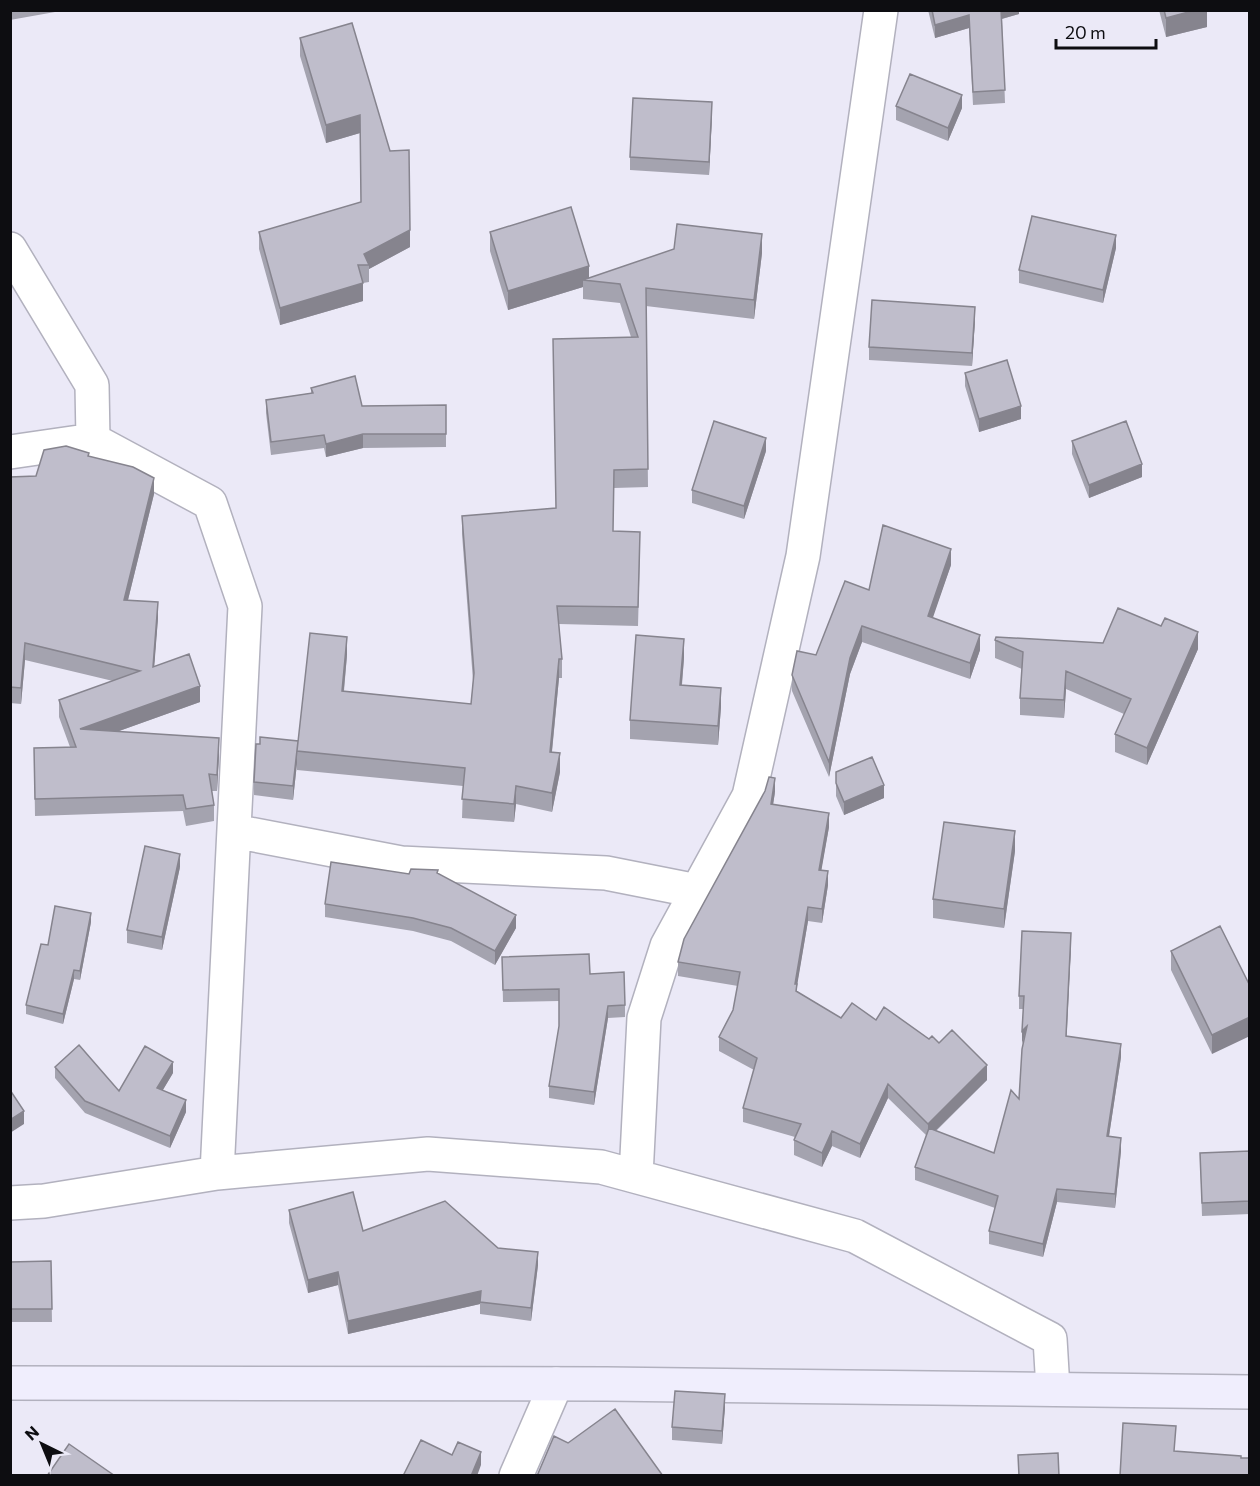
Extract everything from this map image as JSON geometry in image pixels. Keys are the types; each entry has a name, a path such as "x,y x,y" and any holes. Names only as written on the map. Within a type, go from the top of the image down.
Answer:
{"street":[{"path":"636,1176 644,1018 667,946 749,796 803,556 880,10"},
{"path":"10,249 92,385 93,440"},
{"path":"10,452 93,440 210,503 245,606 217,1173"},
{"path":"234,831 401,863 606,873 697,891"},
{"path":"10,1203 44,1201 217,1173 428,1155 601,1167 855,1236 1050,1338 1053,1389"},
{"path":"10,1383 556,1384 1250,1392"},
{"path":"516,1476 556,1384"}],"building":[{"path":"932,10 1001,10 1005,90 973,92 969,15 935,25"},
{"path":"1164,10 1196,10 1166,18"},
{"path":"352,23 390,151 409,150 410,230 364,254 369,265 358,265 363,283 280,308 259,232 361,202 360,115 326,125 300,38"},
{"path":"910,74 962,95 948,128 896,106"},
{"path":"633,98 712,102 709,162 630,157"},
{"path":"571,207 589,266 508,291 490,232"},
{"path":"1032,216 1116,235 1103,290 1019,270"},
{"path":"677,224 762,234 754,300 646,288 648,469 614,470 613,531 640,532 638,607 557,606 562,659 559,659 550,752 560,753 552,793 516,786 514,804 462,799 465,768 297,751 310,633 347,637 342,691 471,704 474,673 462,516 556,508 553,339 638,337 620,284 583,280 674,249"},
{"path":"872,300 975,307 972,353 869,347"},
{"path":"1007,360 1021,406 979,419 965,373"},
{"path":"355,376 362,406 446,405 446,434 363,434 326,444 324,435 271,442 266,400 313,393 311,388"},
{"path":"714,421 766,438 744,506 692,490"},
{"path":"1126,421 1142,464 1089,485 1072,441"},
{"path":"66,446 89,453 88,456 133,467 154,478 124,600 158,602 153,667 189,654 200,686 80,729 219,738 217,775 209,774 214,805 186,809 183,795 35,799 34,748 76,747 59,700 140,671 25,643 21,688 10,687 10,477 36,476 44,450"},
{"path":"883,525 951,549 928,616 980,635 970,663 862,626 850,658 829,762 792,675 797,651 816,655 845,581 869,590"},
{"path":"1118,608 1161,626 1165,618 1198,632 1147,748 1115,734 1131,699 1066,671 1064,700 1020,698 1023,652 995,640 996,637 1103,643"},
{"path":"636,635 684,639 680,685 721,688 718,726 630,720"},
{"path":"260,737 298,741 293,786 254,782 256,744 260,744"},
{"path":"872,757 884,785 844,802 836,783 836,772"},
{"path":"769,777 775,778 771,804 829,813 819,870 828,871 822,909 808,907 795,984 797,984 796,991 841,1018 852,1003 876,1020 884,1007 929,1039 932,1036 939,1043 952,1030 987,1065 928,1124 888,1084 860,1144 832,1131 822,1153 794,1140 801,1124 743,1108 757,1058 719,1037 733,1010 740,972 678,962 684,939 765,791"},
{"path":"944,822 1015,831 1004,909 933,899"},
{"path":"145,846 180,854 162,937 127,930"},
{"path":"331,862 409,874 411,869 438,870 437,873 516,915 495,951 451,928 413,918 325,904"},
{"path":"55,906 91,913 80,971 74,970 63,1014 26,1005 41,944 48,945"},
{"path":"1220,926 1250,986 1250,1017 1212,1035 1171,951"},
{"path":"1022,931 1071,933 1066,1036 1121,1044 1107,1136 1121,1138 1115,1194 1057,1189 1043,1244 989,1231 998,1196 915,1167 929,1128 994,1153 1011,1090 1019,1099 1022,1049 1027,1026 1022,1031 1024,996 1019,996"},
{"path":"589,954 590,974 624,972 625,1005 608,1006 594,1092 549,1086 559,1026 559,989 503,990 502,957"},
{"path":"79,1045 119,1091 145,1046 173,1062 157,1088 186,1100 170,1136 85,1101 55,1067"},
{"path":"10,1090 24,1111 10,1120"},
{"path":"1250,1151 1250,1201 1202,1203 1200,1153"},
{"path":"353,1192 363,1231 445,1201 498,1248 538,1252 531,1308 480,1302 481,1291 348,1321 338,1272 308,1280 289,1210"},
{"path":"51,1261 52,1309 10,1309 10,1262"},
{"path":"675,1391 725,1394 722,1431 672,1427"},
{"path":"615,1409 663,1476 537,1476 554,1436 568,1443"},
{"path":"1123,1423 1176,1426 1174,1451 1250,1458 1250,1476 1120,1476"},
{"path":"421,1440 452,1455 458,1442 481,1452 471,1476 403,1476"},
{"path":"69,1444 115,1476 47,1476"},
{"path":"1058,1453 1059,1476 1019,1476 1018,1455"}]}
